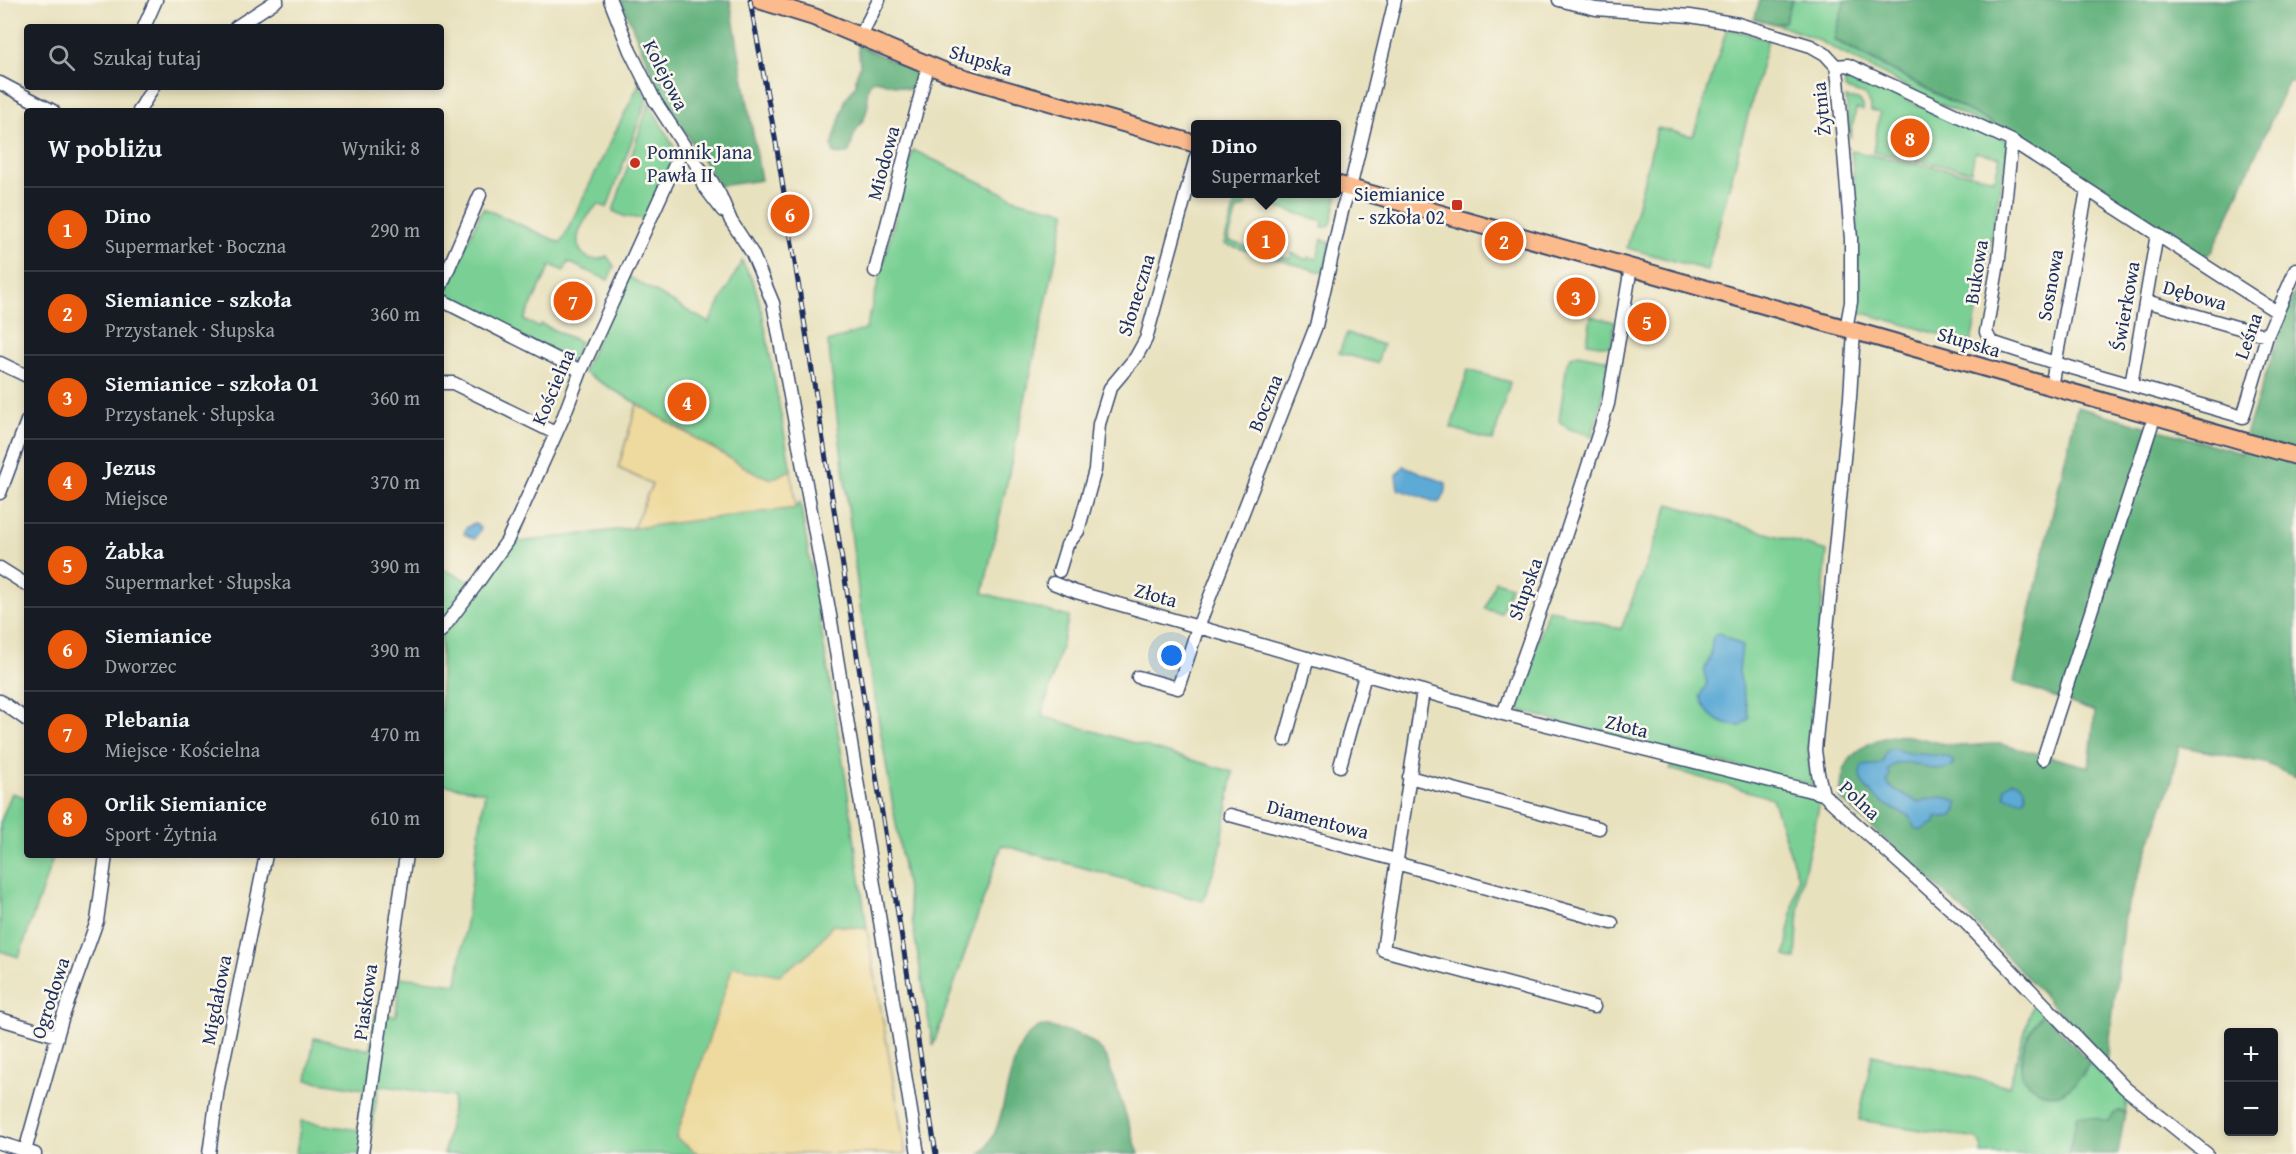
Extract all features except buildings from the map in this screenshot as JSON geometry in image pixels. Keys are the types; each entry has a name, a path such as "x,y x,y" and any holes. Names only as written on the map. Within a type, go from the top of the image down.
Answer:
{"main road":[{"name":"Słupska","path":"760,0 814,17 928,66 1191,143"},
{"name":"Słupska","path":"1342,186 2296,456"}],"street":[{"path":"145,24 156,0"},
{"path":"241,24 277,0"},
{"name":"Kolejowa","path":"610,0 644,80 669,124 720,195 731,221 752,253 773,303 830,615 918,1154"},
{"path":"860,37 879,0"},
{"name":"Boczna","path":"1342,186 1352,180 1395,0"},
{"name":"Żytnia","path":"1559,0 1738,24 1811,46 1825,54 1836,66 1849,192 1850,330"},
{"path":"1836,66 1848,65 2012,141 2277,312"},
{"name":"Miodowa","path":"875,271 928,66"},
{"path":"0,82 47,108"},
{"path":"141,108 151,90"},
{"name":"Bukowa","path":"2012,141 1999,258 1986,332 1991,342 2055,363"},
{"name":"Kościelna","path":"444,627 507,541 531,492 581,370 680,154 686,149"},
{"name":"Słoneczna","path":"1056,577 1064,552 1078,531 1081,521 1095,470 1099,424 1110,388 1136,357 1146,339 1191,175"},
{"name":"Sosnowa","path":"2051,387 2087,190"},
{"path":"444,279 480,195"},
{"name":"Boczna","path":"1138,677 1178,688 1197,627 1316,326 1340,198"},
{"name":"Świerkowa","path":"2131,385 2157,234"},
{"name":"Słupska","path":"1503,714 1554,570 1608,404 1631,267"},
{"name":"Leśna","path":"2131,385 2243,417 2267,336 2296,269"},
{"name":"Dębowa","path":"2146,301 2267,336"},
{"path":"444,302 581,370"},
{"name":"Polna","path":"1850,330 1850,398 1815,750 1823,794 1966,923 2126,1088 2207,1154"},
{"path":"0,363 24,375"},
{"path":"2055,363 2131,385"},
{"path":"444,383 453,383 555,433"},
{"path":"2043,759 2155,415"},
{"path":"0,493 22,449"},
{"path":"0,568 24,583"},
{"name":"Złota","path":"1056,577 1076,592 1365,675 1503,714 1823,794"},
{"path":"1285,740 1308,658"},
{"path":"1340,766 1365,675"},
{"path":"1423,690 1383,950 1594,1007"},
{"path":"0,701 24,718"},
{"path":"1409,777 1599,828"},
{"name":"Diamentowa","path":"1230,814 1396,862"},
{"name":"Ogrodowa","path":"30,1153 57,1036 97,921 106,858"},
{"name":"Migdałowa","path":"209,1154 218,1087 265,858"},
{"name":"Piaskowa","path":"362,1154 406,858"},
{"path":"1396,862 1612,922"},
{"path":"0,1019 57,1036"},
{"path":"0,1143 30,1153"}],"green space":[{"path":"621,0 730,0 761,180 719,186 660,92"},
{"path":"1760,0 1792,0 1785,22 1775,24 1754,19"},
{"path":"1792,0 1845,0 1834,40 2010,133 2010,137 1936,102 1814,38 1775,24 1785,22"},
{"path":"1845,0 2296,0 2296,84 2289,80 2213,251 2200,259 2010,133 1834,39"},
{"path":"1727,28 1768,40 1707,270 1627,248 1657,128 1693,136"},
{"path":"858,45 923,75 919,92 876,80 872,81 868,89 866,113 854,135 850,150 845,154 834,154 832,146 845,100 856,85 860,65"},
{"path":"1852,70 1907,100 2009,141 1971,343 1856,311 1859,297 1856,199 1851,151 1995,179 2000,157 1975,152 1971,171 1873,152 1880,113 1871,111 1865,95 1845,89 1845,73"},
{"path":"639,84 647,99 607,208 598,204 578,235 580,249 584,255 595,259 607,256 614,266 608,280 568,262 564,271 551,265 524,320 538,327 541,324 580,342 572,362 444,298 444,293 483,208 561,243"},
{"path":"1846,98 1858,100 1863,105 1863,110 1856,109 1850,138"},
{"path":"649,103 676,151 648,219 626,217 613,211"},
{"path":"913,150 1020,201 1066,211 983,593 1069,617 1042,716 1233,772 1220,853 1203,901 1002,845 933,1046 861,614 828,342 866,329"},
{"path":"1237,198 1337,198 1331,224 1326,227 1322,227 1323,221 1248,199 1246,206 1237,210 1228,241 1290,259 1292,253 1307,260 1308,257 1317,259 1322,239 1330,242 1325,273 1224,244"},
{"path":"742,261 754,283 762,311 791,470 772,479 755,473 583,372 626,275 709,323"},
{"path":"2296,290 2296,777 2265,763 2179,746 2172,781 2124,917 2107,1063 1963,910 1840,799 1843,775 1852,757 1868,744 1899,736 1957,746 2000,744 2089,767 2095,712 2014,682 2077,407 2242,453 2247,431"},
{"path":"1591,316 1615,322 1611,347 1587,343"},
{"path":"1347,333 1383,345 1377,363 1339,353"},
{"path":"1578,354 1609,360 1602,400 1592,436 1567,428 1559,421 1567,363 1571,357"},
{"path":"1468,370 1510,382 1493,441 1451,428"},
{"path":"800,502 846,780 867,929 833,925 810,953 779,975 676,1138 699,1154 444,1154 454,1097 379,1085 367,1154 296,1154 301,1121 358,1130 364,1089 307,1080 314,1038 370,1050 375,1013 396,1016 400,977 457,984 485,792 444,785 444,569 476,585 507,541 519,542 795,508"},
{"path":"1669,504 1827,551 1808,749 1813,785 1591,731 1515,709 1548,609 1621,629"},
{"path":"1495,581 1511,586 1501,613 1485,609"},
{"path":"1673,757 1822,793 1800,891 1796,959 1785,956 1798,877 1772,798 1670,769"},
{"path":"12,793 24,797 24,858 53,858 19,957 0,951 0,823"},
{"path":"2033,1003 2044,1012 2034,1023 2020,1063 2083,1077 2089,1062 2128,1097 2125,1112 2119,1111 2109,1121 2077,1115 2069,1154 1981,1154 1982,1145 1977,1139 1859,1120 1872,1055 2009,1086"},
{"path":"2044,1012 2089,1062 2075,1083 2055,1094 2038,1091 2021,1075 2026,1041 2033,1026"},
{"path":"1042,1026 1079,1035 1088,1039 1102,1051 1107,1059 1139,1154 980,1154 998,1125 1013,1066 1020,1049 1029,1035"},
{"path":"2119,1111 2125,1112 2118,1154 2069,1154 2077,1115 2109,1121 2113,1114"}],"sand":[{"path":"637,404 755,473 772,479 791,470 796,508 633,528 652,484 618,468"},
{"path":"833,925 867,929 906,1154 699,1154 676,1138 733,966 779,975 810,953"}],"water":[{"path":"1404,466 1446,483 1446,492 1442,499 1438,503 1398,489 1396,476"},
{"path":"474,523 481,528 475,539 464,534 466,528"},
{"path":"1720,633 1742,646 1739,672 1749,718 1741,726 1726,724 1714,718 1706,709 1700,696 1707,683 1705,670 1711,654 1712,639 1715,634"},
{"path":"1891,748 1907,753 1946,756 1953,761 1953,765 1945,769 1903,762 1895,764 1888,770 1890,776 1887,782 1890,787 1918,802 1938,797 1953,800 1958,803 1953,816 1936,818 1935,823 1920,831 1915,829 1910,816 1884,804 1868,790 1860,774 1862,766 1882,764 1886,752"},
{"path":"2013,781 2024,786 2025,798 2021,800 2005,797 2005,787"}],"railway":[{"path":"750,0 776,143 936,1154"}],"place":[{"name":"Orlik Siemianice","path":"1910,138"},
{"name":"Pomnik Jana Pawła II","path":"635,163"},
{"name":"Siemianice - szkoła 02","path":"1457,205"},
{"name":"Siemianice","path":"790,214"},
{"name":"Dino","path":"1266,240"},
{"name":"Siemianice - szkoła","path":"1504,241"},
{"name":"Siemianice - szkoła 01","path":"1576,297"},
{"name":"Plebania","path":"573,301"},
{"name":"Żabka","path":"1647,322"},
{"name":"Jezus","path":"687,402"}]}
